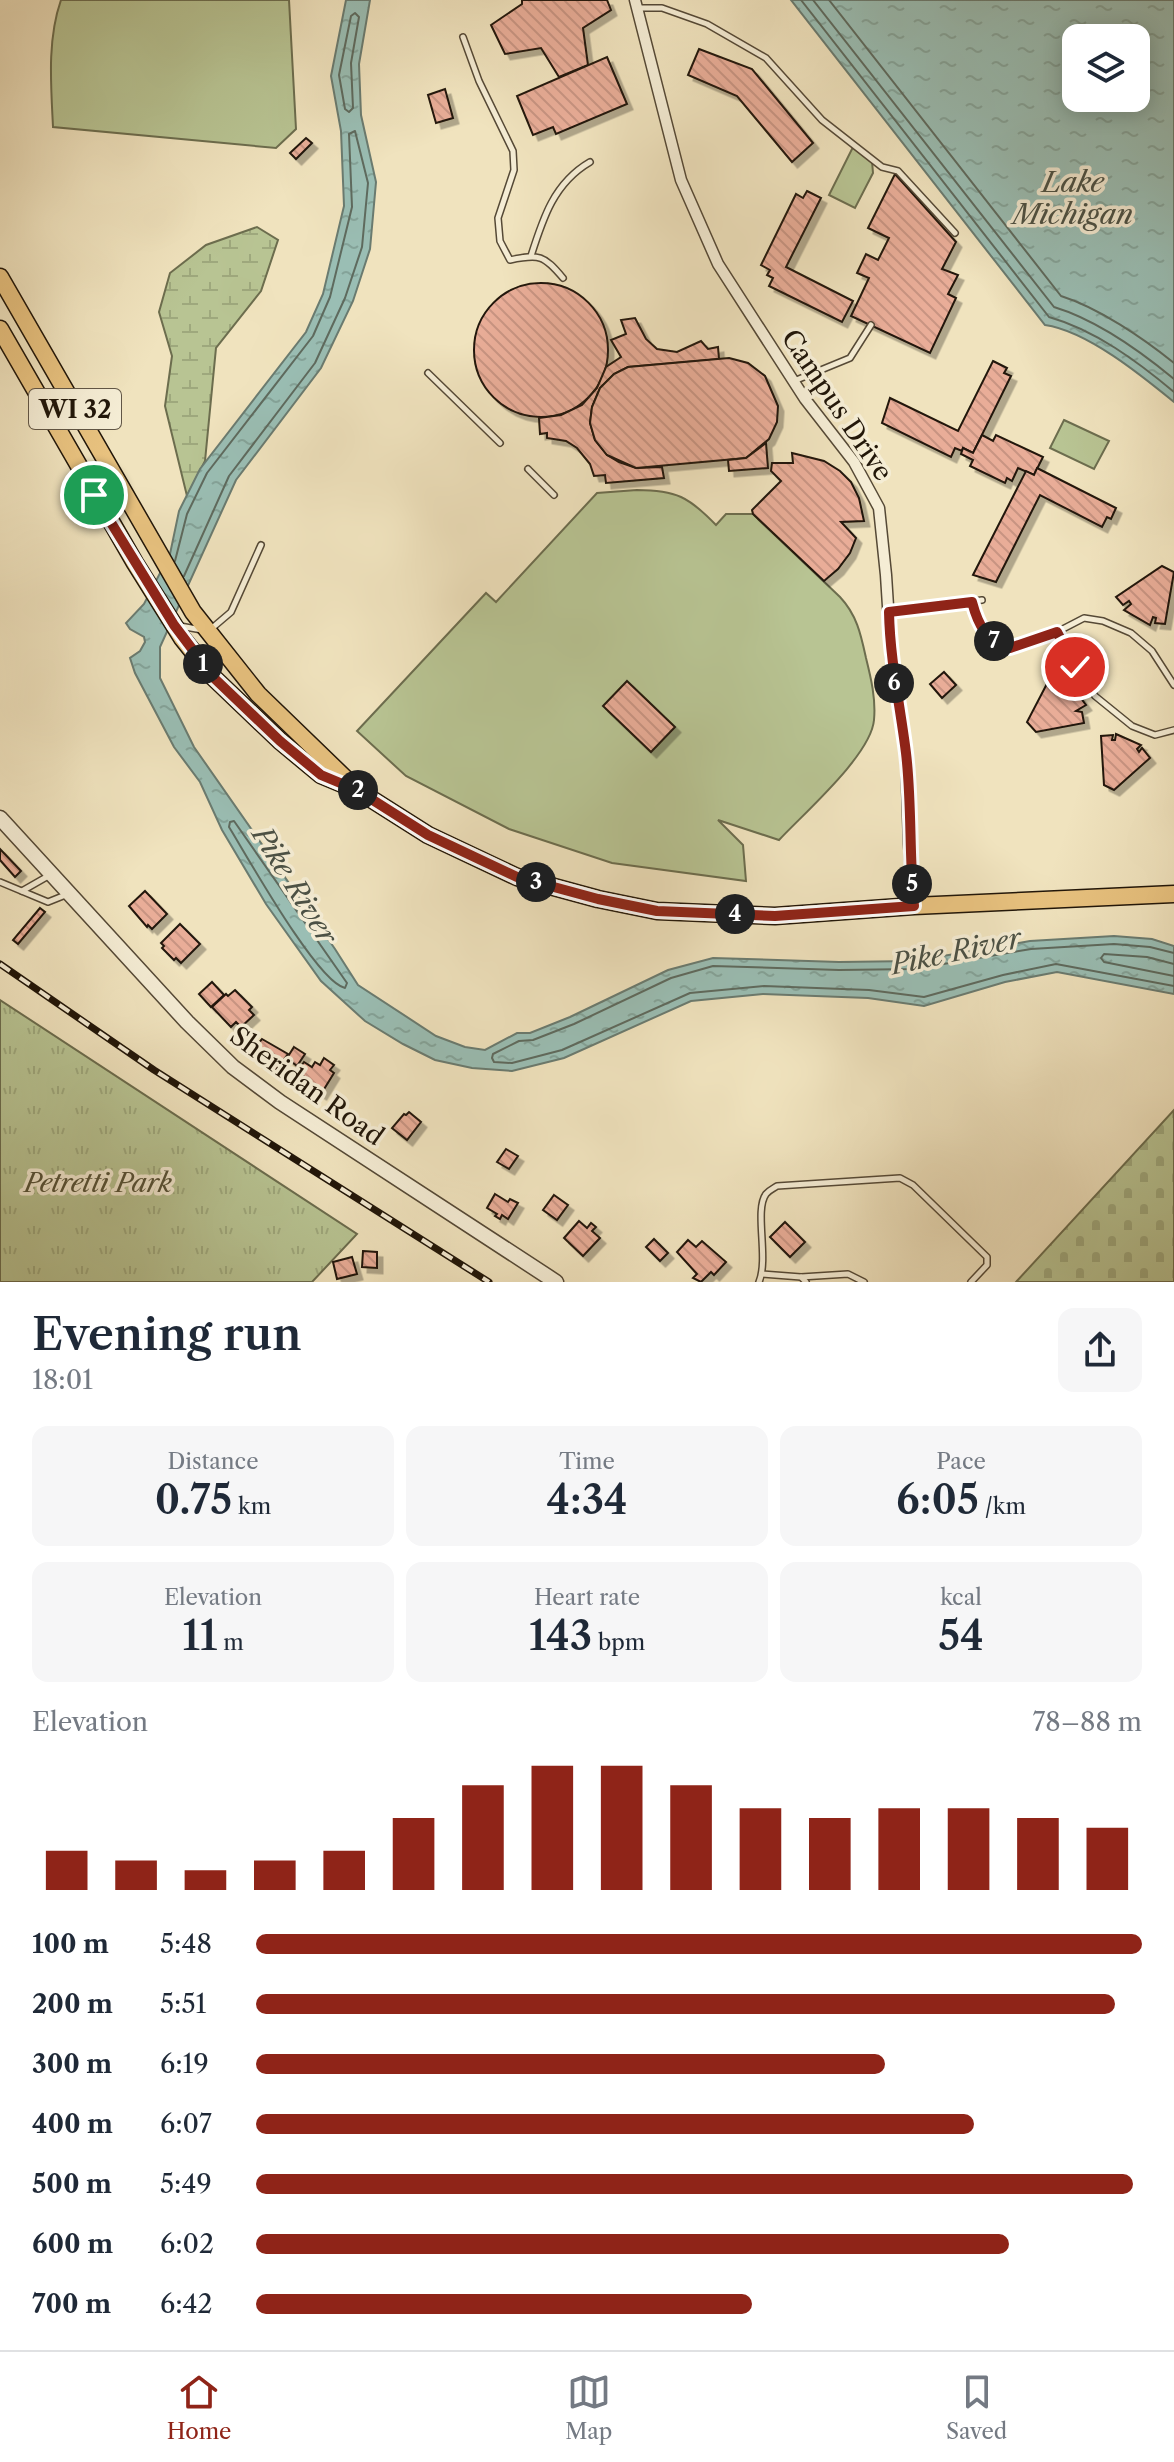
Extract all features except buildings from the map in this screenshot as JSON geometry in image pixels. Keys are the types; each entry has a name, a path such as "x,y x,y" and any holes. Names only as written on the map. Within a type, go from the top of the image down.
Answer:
{"main road":[{"name":"WI 32","path":"1,277 193,612 258,694 357,790"},
{"name":"WI 32","path":"0,329 135,563 178,632 214,678 321,775 357,790 428,835 517,877 657,911 775,916 1174,894"}],"street":[{"name":"Campus Drive","path":"637,4 681,180 718,264 793,381 854,462 879,508 892,669 907,767 914,906"},
{"name":"Sheridan Road","path":"0,818 233,1067 280,1102 556,1282"}],"lane":[{"path":"637,4 662,8 707,24 766,58 822,120 882,167 898,171 955,233"},
{"path":"463,37 479,81 513,151 514,170 498,218 500,241 510,260 531,256 546,258 563,278"},
{"path":"531,256 559,187 572,172 590,162"},
{"path":"793,381 850,358 871,325"},
{"path":"428,373 500,443"},
{"path":"528,469 554,495"},
{"path":"178,632 209,631 231,612 261,545"},
{"path":"889,612 982,600"},
{"path":"972,602 977,621 991,640 1010,648 1057,632 1084,618 1103,621 1131,633 1152,651 1174,685"},
{"path":"1057,632 1095,696 1132,726 1155,735 1174,730"},
{"path":"22,891 51,874"},
{"path":"0,882 48,902 69,894"},
{"path":"759,1282 762,1274 762,1207 766,1193 777,1186 900,1178 913,1185 987,1257 987,1265 971,1282"},
{"path":"762,1274 803,1279 848,1274 864,1282"}],"green space":[{"path":"61,0 289,0 296,129 276,148 53,127 52,47"},
{"path":"853,147 872,161 873,173 855,208 829,195"},
{"path":"257,227 278,240 261,291 216,348 205,461 187,496 165,406 172,356 159,312 170,273 206,245"},
{"path":"1064,420 1109,441 1094,469 1050,448"},
{"path":"637,490 681,497 716,525 726,514 753,514 840,597 851,611 860,633 874,696 874,720 870,734 849,766 779,840 718,820 743,845 746,881 612,863 509,829 406,776 357,731 486,593 496,602 597,493"},
{"name":"Petretti Park","path":"0,1000 357,1234 312,1282 0,1282"},
{"path":"1174,1110 1174,1282 1016,1282"}],"water":[{"path":"346,0 370,0 359,64 361,115 376,182 370,249 353,301 321,368 236,480 160,647 160,678 194,747 358,985 436,1036 465,1047 485,1050 517,1033 530,1033 570,1017 668,970 713,958 914,961 1030,941 1114,936 1152,939 1174,946 1174,994 1057,972 1005,982 924,1006 868,998 763,994 691,1001 564,1058 512,1071 472,1068 435,1060 365,1021 321,981 266,904 222,830 200,782 174,747 130,658 140,651 144,637 126,623 144,604 170,554 179,511 200,469 306,332 323,294 344,206 341,131 331,76"},
{"name":"Lake Michigan","path":"791,0 1174,0 1174,402 1096,345 1045,325"}],"railway":[{"path":"0,964 154,1070 489,1282"}],"route":[{"path":"94,495 182,638 214,678 321,775 357,790 428,835 517,877 657,911 775,916 914,906 906,752 892,669 889,612 972,602 977,621 991,640 1010,648 1057,632 1075,667"}],"water label":[{"name":"Pike River","path":"295,885"},
{"name":"Pike River","path":"956,951"}]}
